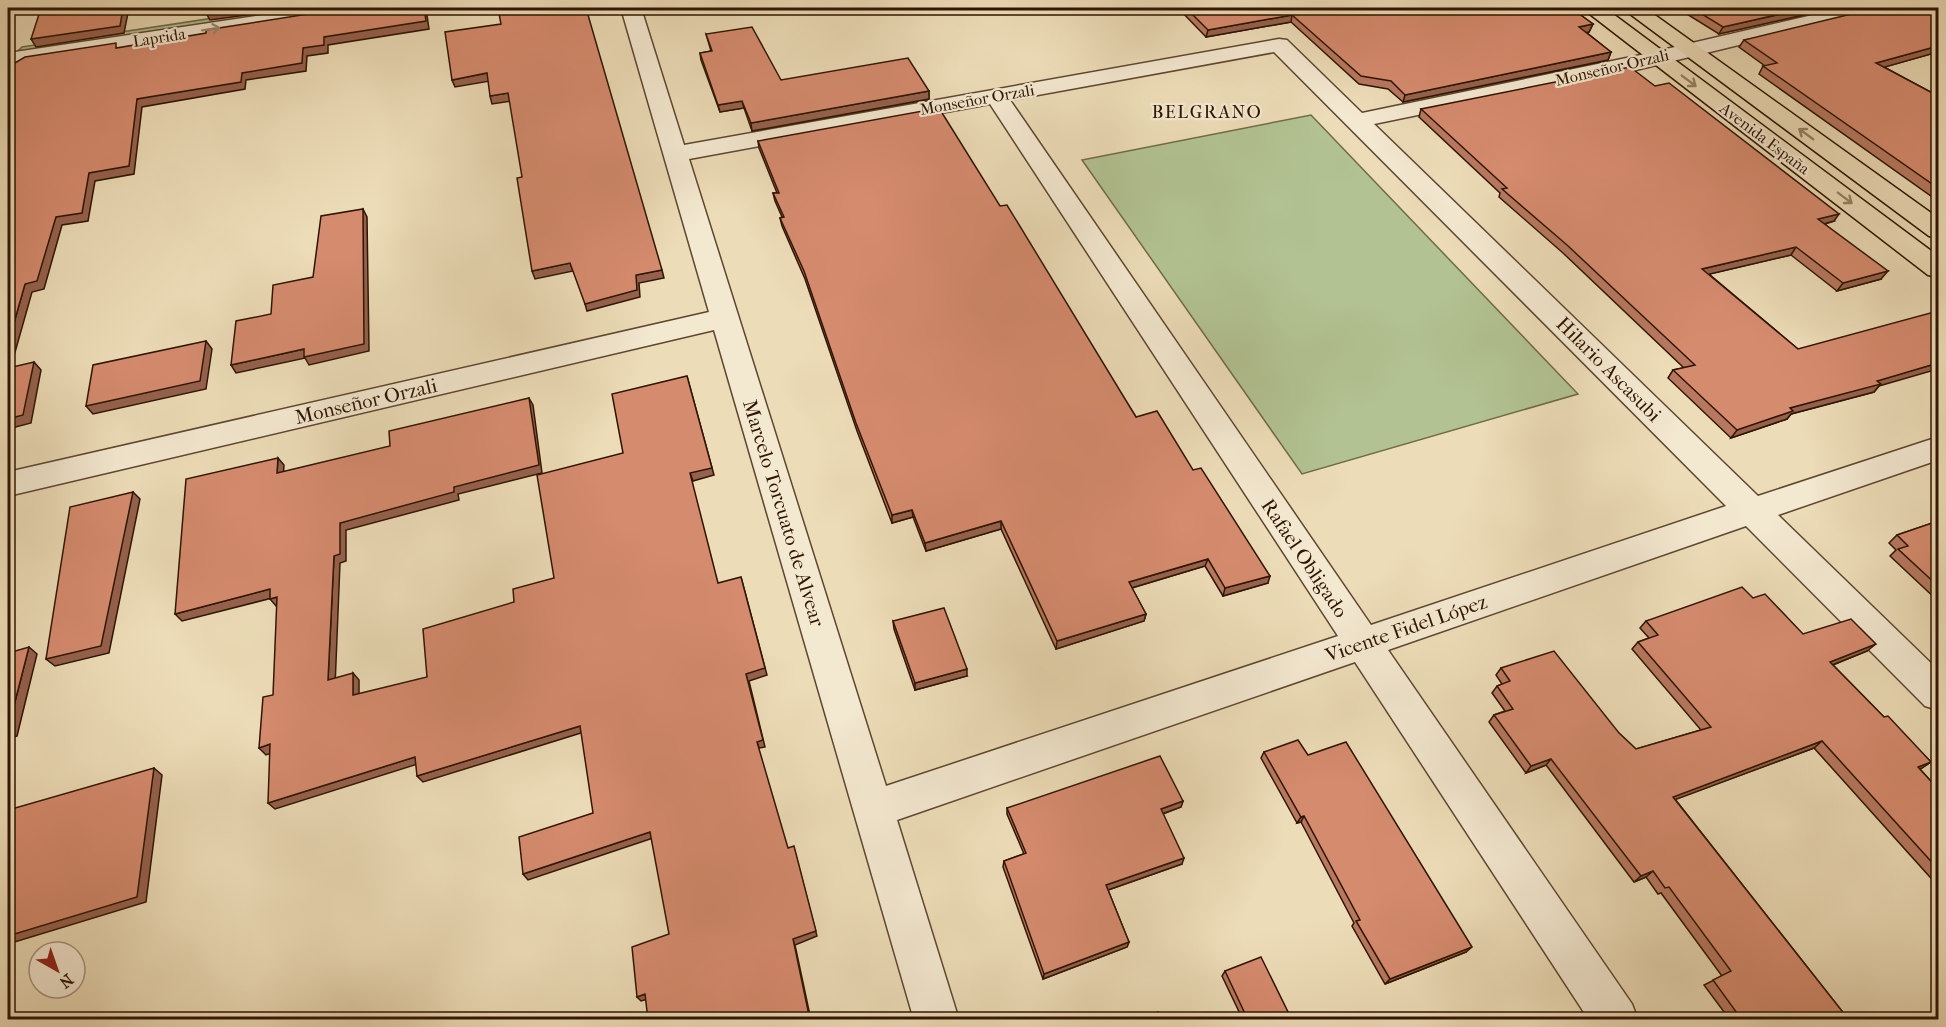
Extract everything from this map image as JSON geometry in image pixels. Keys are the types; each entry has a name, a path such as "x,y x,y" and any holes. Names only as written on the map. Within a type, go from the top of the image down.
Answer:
{"main road":[{"name":"Avenida España","path":"1592,8 1938,269"},
{"name":"Avenida España","path":"1632,8 1938,230"}],"street":[{"name":"Laprida","path":"8,44 245,8"},
{"name":"Laprida","path":"8,60 346,8"},
{"name":"Marcelo Torcuato de Alvear","path":"631,8 937,1020"},
{"name":"Monseñor Orzali","path":"1356,121 1658,57 1867,8"},
{"name":"Monseñor Orzali","path":"675,154 1279,45"},
{"name":"Hilario Ascasubi","path":"1279,45 1938,694"},
{"name":"Rafael Obligado","path":"996,96 1616,1020"},
{"name":"Monseñor Orzali","path":"8,484 725,318"},
{"name":"Vicente Fidel López","path":"873,809 1938,448"}],"green space":[{"path":"280,8 310,8 19,53 18,51 22,47"},
{"path":"1311,115 1578,394 1302,474 1082,160"}],"building":[{"path":"41,8 123,8 120,26 31,39"},
{"path":"206,8 243,8 206,13"},
{"path":"346,8 424,8 426,21 324,37 324,45 303,48 302,63 242,73 241,82 137,99 129,166 89,173 82,213 56,217 37,281 25,284 8,344 8,67 25,57 116,43 116,48 206,33 206,30"},
{"path":"498,8 586,8 662,270 636,275 637,290 585,304 570,263 532,271 517,178 522,177 508,93 490,96 487,73 452,80 445,32 501,24"},
{"path":"1186,8 1571,8 1593,24 1579,27 1611,52 1405,95 1391,81 1361,76 1292,15 1208,30"},
{"path":"1692,8 1807,8 1723,27"},
{"path":"1876,8 1938,8 1938,46 1876,63 1938,96 1938,188 1763,66 1777,63 1744,40"},
{"path":"752,27 781,80 908,58 929,91 751,123 742,101 718,105 700,53 712,51 706,34"},
{"path":"1630,67 1655,86 1669,83 1839,214 1818,219 1888,271 1843,283 1796,247 1702,269 1798,349 1934,312 1938,315 1938,363 1877,381 1881,384 1790,408 1793,411 1737,430 1673,370 1695,365 1567,245 1502,189 1507,188 1421,109"},
{"path":"939,108 1000,206 1007,205 1136,417 1157,411 1193,470 1201,468 1270,576 1225,588 1208,559 1129,582 1146,614 1057,641 1001,521 925,543 912,510 892,515 856,423 804,271 780,218 784,217 773,193 779,193 758,141"},
{"path":"363,209 364,344 304,357 304,349 231,365 236,321 271,314 273,285 313,277 321,216"},
{"path":"206,341 200,381 86,406 93,365"},
{"path":"34,362 23,415 8,419 8,368"},
{"path":"687,376 712,468 690,473 718,583 741,577 765,668 746,674 763,740 757,742 788,848 794,846 816,931 793,939 810,1020 648,1020 645,994 637,997 632,947 669,934 650,832 523,874 519,837 593,813 580,726 417,776 415,757 268,803 270,744 259,748 263,697 273,695 277,597 270,599 270,589 175,614 186,479 278,458 277,473 390,446 389,431 529,398 539,465 454,487 454,492 340,523 340,554 334,556 328,680 353,673 353,695 427,677 423,629 514,602 513,589 554,578 537,475 623,453 612,394"},
{"path":"133,492 101,646 46,659 70,507"},
{"path":"1938,521 1938,586 1898,549 1908,546 1897,535"},
{"path":"1742,587 1753,598 1765,594 1803,634 1851,619 1876,644 1830,662 1884,717 1888,716 1931,762 1918,767 1938,789 1938,869 1822,741 1673,797 1849,1020 1742,1020 1713,980 1731,971 1669,887 1665,888 1653,871 1641,876 1551,759 1531,766 1494,715 1513,709 1497,686 1510,681 1501,668 1554,651 1619,733 1636,749 1711,727 1638,642 1658,635 1646,621"},
{"path":"944,608 967,669 915,683 893,621"},
{"path":"29,647 8,729 8,653"},
{"path":"1298,740 1308,755 1346,742 1472,947 1390,979 1356,921 1360,920 1304,816 1301,817 1264,752"},
{"path":"1160,756 1183,801 1161,809 1184,858 1106,885 1129,942 1044,974 1004,861 1026,853 1007,808"},
{"path":"154,768 137,897 8,936 8,810"},
{"path":"1261,957 1292,1020 1248,1020 1225,971"},
{"path":"1158,1012 1161,1020 1139,1020"}],"district":[{"name":"BELGRANO","path":"1207,112"}]}
